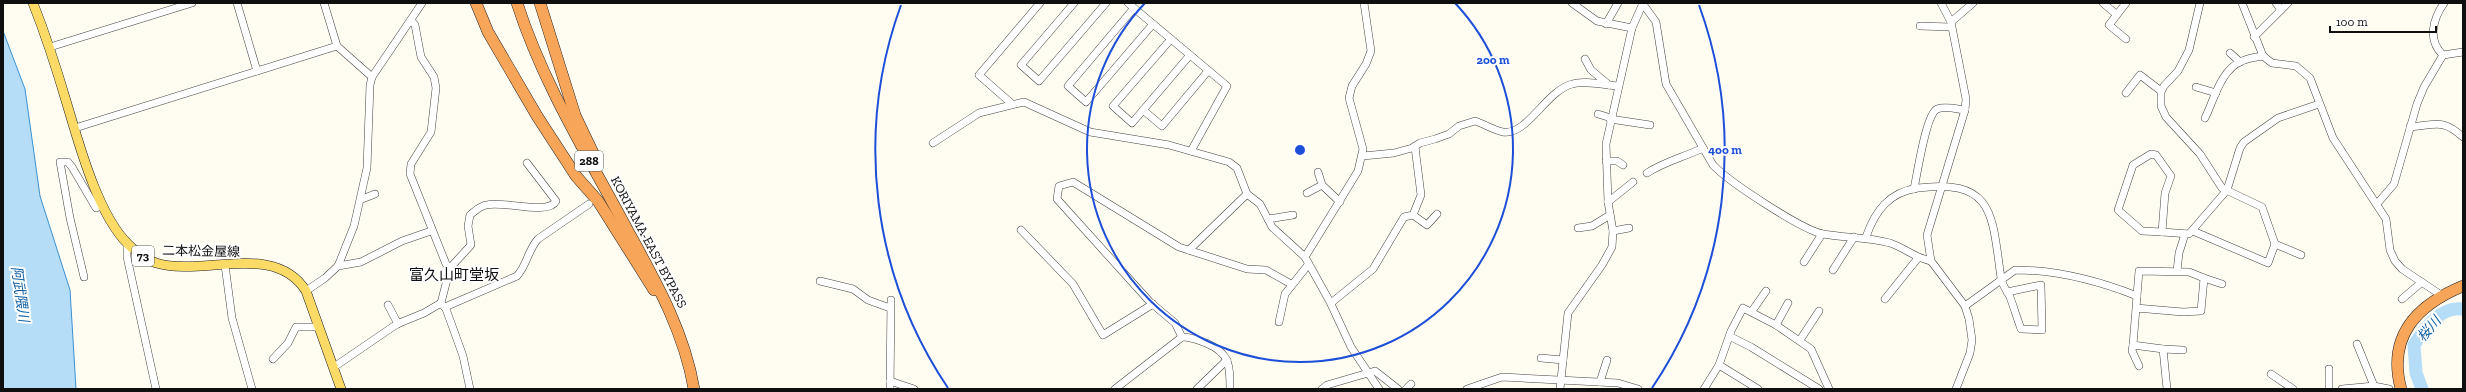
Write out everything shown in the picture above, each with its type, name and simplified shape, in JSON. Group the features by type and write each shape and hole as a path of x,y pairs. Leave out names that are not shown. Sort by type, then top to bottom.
{"highway":[{"path":"476,3 488,32 556,147 598,201 650,284 672,315"},
{"name":"KORIYAMA-EAST BYPASS","path":"517,3 529,41 563,112 663,293 687,357 694,389"},
{"path":"540,3 575,115 594,155 646,251 663,293"},
{"path":"2401,389 2396,363 2402,340 2419,312 2441,295 2463,286"}],"main road":[{"name":"二本松金屋線","path":"33,3 50,47 89,173 103,205 127,243 143,257 161,264 275,266 294,276 306,291 341,389"}],"street":[{"path":"50,47 192,3"},
{"path":"237,3 257,71"},
{"path":"324,3 337,46 372,77"},
{"path":"306,291 325,278 338,266 354,226 362,199 367,156 368,92 372,77 422,3"},
{"path":"1012,104 979,74 1040,3"},
{"path":"1074,3 1021,65 1039,80 1106,3"},
{"path":"1128,3 1227,86 1191,151"},
{"path":"1305,257 1358,171 1363,156 1361,138 1349,98 1352,86 1366,64 1371,51 1364,3"},
{"path":"1572,3 1596,21 1632,28"},
{"path":"1606,24 1618,3"},
{"path":"1941,3 1951,24 1965,88 1965,110 1927,235 1931,261 1965,306 1972,340 1970,353 1956,389"},
{"path":"1920,26 1951,24 1973,3"},
{"path":"2103,3 2116,14"},
{"path":"2126,3 2109,25 2126,39"},
{"path":"2193,231 2268,263 2275,244 2262,207 2222,188 2193,145 2166,117 2161,106 2162,91 2178,71 2189,50 2200,3"},
{"path":"2242,3 2254,37 2263,56 2272,63 2290,64 2306,73 2313,83 2319,104 2343,156 2386,219 2390,250 2395,261 2402,269 2441,295"},
{"path":"2276,3 2282,10"},
{"path":"2254,37 2288,3"},
{"path":"2442,55 2435,45 2433,29 2435,17 2444,3"},
{"path":"1560,385 1568,313 1609,256 1612,247 1613,231 1608,202 1606,144 1610,119 1632,28 1643,4 1656,22 1666,84 1713,165 1723,176 1790,217 1822,234 1866,237 1891,244 1918,258 1931,261"},
{"path":"1134,8 1068,86 1086,102 1153,24"},
{"path":"411,20 415,25 418,51 434,77 436,88 431,132 409,170 431,231 446,264 450,268"},
{"path":"1171,39 1113,106 1132,123 1190,55"},
{"path":"75,128 337,46"},
{"path":"2442,55 2463,52"},
{"path":"2230,53 2240,62"},
{"path":"2377,204 2394,184 2410,127 2424,87 2442,55"},
{"path":"2205,118 2228,71 2240,62 2263,56"},
{"path":"1585,60 1591,70 1609,85"},
{"path":"1143,110 1162,126 1208,71"},
{"path":"2126,93 2140,75 2162,91"},
{"path":"1363,156 1394,153 1415,147 1420,142 1449,134 1459,126 1475,121 1503,132 1510,132 1532,118 1548,98 1572,83 1618,86"},
{"path":"2196,87 2216,93"},
{"path":"933,143 979,113 1012,104 1029,102 1051,116 1090,132 1149,140 1229,162 1236,168 1247,194 1260,204 1272,227 1305,257 1308,265 1331,303 1351,347 1379,389"},
{"path":"2162,232 2165,193 2172,176 2156,155 2151,154 2133,165 2118,210 2142,232 2190,234 2227,190 2240,148 2244,142 2278,118 2319,104"},
{"path":"1914,189 1919,159 1925,145 1924,133 1933,113 1941,108 1965,110"},
{"path":"1598,114 1610,119 1650,125"},
{"path":"2410,127 2431,124 2449,125 2463,137"},
{"path":"1413,215 1422,195 1415,147"},
{"path":"1647,173 1658,165 1676,161 1703,148"},
{"path":"1606,161 1617,161 1623,165"},
{"path":"84,277 70,218 60,162 68,162 72,167 96,208 103,205"},
{"path":"470,389 463,356 443,305 450,268 471,245 468,226 470,215 484,205 495,203 547,208 554,204 556,201 527,163"},
{"path":"1318,172 1322,185 1340,202"},
{"path":"1182,337 1175,322 1152,304 1057,199 1059,186 1064,183 1073,182 1085,187 1162,239 1189,250 1247,269 1266,270 1291,284"},
{"path":"1608,202 1633,182"},
{"path":"1307,193 1322,185"},
{"path":"1866,237 1874,217 1895,194 1914,189 1942,185 1974,194 1985,202 1992,223 2001,280 2021,329 2042,330 2041,286 2007,292"},
{"path":"362,199 375,194"},
{"path":"1189,250 1247,194"},
{"path":"334,367 398,324 517,276 523,269 529,251 538,239 589,204"},
{"path":"1331,303 1373,269 1404,217 1413,215 1427,225 1437,214"},
{"path":"1268,219 1293,215"},
{"path":"1578,228 1592,226 1610,216"},
{"path":"1613,231 1629,228"},
{"path":"1021,230 1073,284 1103,335 1152,304"},
{"path":"338,266 362,262 402,241 431,231"},
{"path":"1804,262 1822,234"},
{"path":"2177,271 2179,253 2185,234"},
{"path":"1833,270 1854,237"},
{"path":"127,243 127,257 156,389"},
{"path":"2275,244 2301,255"},
{"path":"1884,299 1918,258"},
{"path":"224,264 234,324 252,389"},
{"path":"1279,322 1285,294 1291,284 1308,265"},
{"path":"1965,306 2014,270 2030,270 2113,287 2137,296"},
{"path":"2138,366 2132,351 2139,271 2177,271 2194,273 2222,284"},
{"path":"2136,308 2183,312 2201,311 2204,278"},
{"path":"820,281 853,289 868,300 890,308"},
{"path":"2402,299 2422,282"},
{"path":"1752,312 1766,291"},
{"path":"890,389 891,300"},
{"path":"1776,325 1788,303"},
{"path":"388,305 398,324"},
{"path":"1704,389 1719,365 1731,337 1731,331 1743,308 1776,325 1800,340 1811,349 1829,389"},
{"path":"1800,340 1819,311"},
{"path":"273,359 288,343 296,327 319,327"},
{"path":"1115,389 1182,337 1197,339 1220,350 1227,360 1230,373 1230,389"},
{"path":"1731,337 1740,340 1819,389"},
{"path":"2357,344 2374,386"},
{"path":"2133,345 2183,350"},
{"path":"2164,349 2167,389"},
{"path":"1540,358 1562,360"},
{"path":"1197,389 1227,360"},
{"path":"1600,382 1607,360"},
{"path":"1719,365 1758,389"},
{"path":"2329,369 2329,389"},
{"path":"1322,389 1327,385 1375,370 1381,373 1398,389"},
{"path":"2270,374 2293,389"},
{"path":"1466,389 1502,377 1560,385 1600,382 1618,383 1638,389"},
{"path":"890,381 914,389"},
{"path":"2342,389 2374,386 2389,389"}],"water":[{"name":"阿武隈川","path":"3,31 25,89 40,196 70,290 76,389 3,389"}],"waterway":[{"name":"桜川","path":"2422,389 2416,373 2414,345 2428,325 2440,315 2447,311 2463,309"}],"district":[{"name":"富久山町堂坂","path":"454,275"}]}
